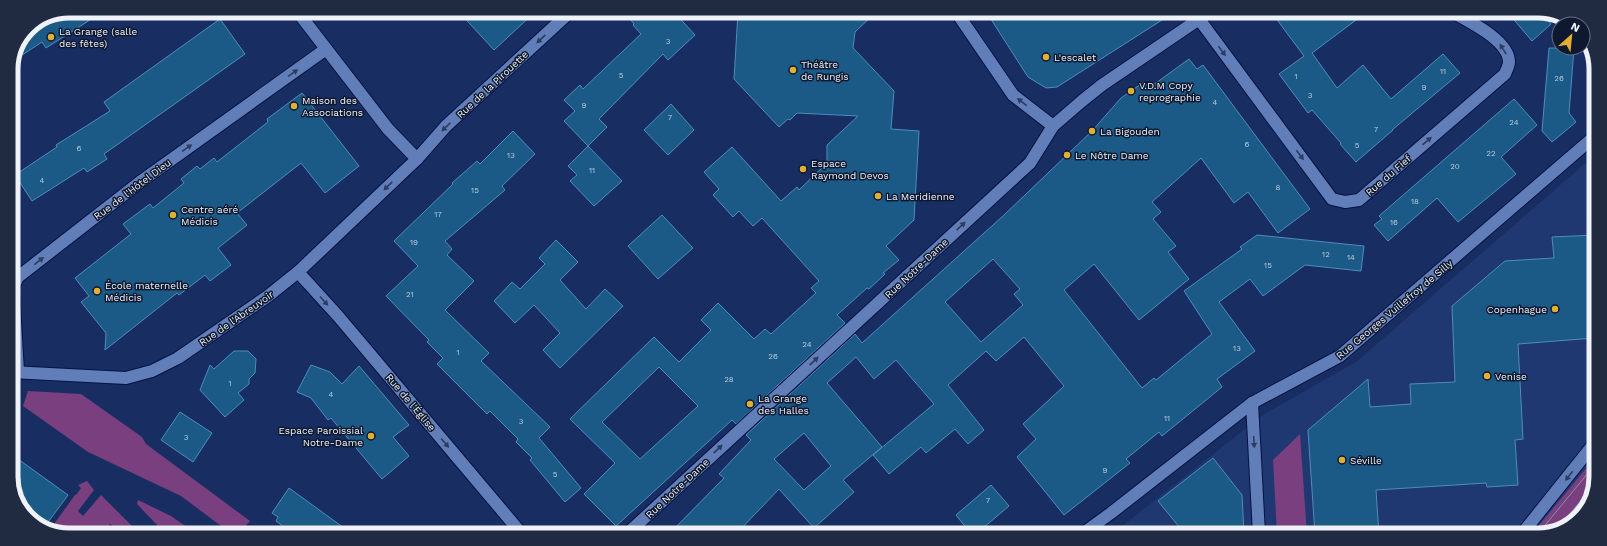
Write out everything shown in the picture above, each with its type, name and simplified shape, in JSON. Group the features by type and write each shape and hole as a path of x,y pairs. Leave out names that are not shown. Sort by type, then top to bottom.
{"street":[{"path":"302,18 388,129 417,159"},
{"name":"Rue de la Pirouette","path":"417,159 446,126 563,18"},
{"path":"960,18 1013,95 1053,126"},
{"name":"Rue Notre-Dame","path":"633,528 1030,163 1053,126 1102,85 1201,18"},
{"name":"Rue du Fief","path":"1205,18 1332,199 1345,202 1359,200 1505,74 1509,62 1505,49 1496,39 1462,18"},
{"name":"Rue de l'Hôtel Dieu","path":"18,277 140,182 326,48"},
{"name":"Rue Georges Vuillefroy de Silly","path":"1090,528 1252,403 1340,356 1589,141"},
{"name":"Rue de l'Abreuvoir","path":"18,372 126,378 152,371 178,358 268,296 298,272 417,159"},
{"name":"Rue de l'Église","path":"298,272 338,316 517,528"},
{"path":"1252,403 1259,528"},
{"path":"1527,528 1589,450"}],"shaded area":[{"path":"1589,160 1589,484 1582,502 1572,515 1558,524 1545,528 1120,528 1263,415 1356,362"},
{"path":"28,391 81,394 142,437 146,444 250,521 244,528 224,528 181,496 88,452 23,406"},
{"path":"1300,434 1307,528 1277,528 1273,460"},
{"path":"1589,465 1589,484 1578,508 1572,515 1558,524 1545,528 1537,528"},
{"path":"87,481 94,490 78,511 83,516 101,495 134,528 116,528 110,524 107,528 69,528 53,525 81,488 78,485"},
{"path":"138,500 171,516 188,528 158,528 157,525 137,504"}],"building":[{"name":"La Grange (salle des fêtes)","path":"69,18 93,18 46,48 42,42 20,57 22,49 33,33 49,22"},
{"path":"465,18 529,18 494,50"},
{"path":"629,18 679,18 695,35 668,60 663,54 599,119 607,127 588,146 564,121 575,111 564,100 580,85 583,89 641,34 633,25 634,24"},
{"path":"738,18 870,18 855,32 853,48 894,91 891,129 919,131 914,220 886,246 899,260 883,273 885,274 869,289 867,288 837,315 845,323 736,424 732,420 616,526 584,494 615,463 570,419 654,337 679,362 711,330 701,320 718,303 754,339 765,329 771,334 816,293 811,288 819,281 762,218 753,226 739,211 733,217 713,195 719,189 704,172 732,147 781,201 797,187 799,190 827,163 827,145 858,116 797,113 790,120 788,119 779,127 734,79","holes":["659,367 698,406 640,459 602,422"]},
{"path":"990,18 1165,18 1057,87 1046,88 1028,77"},
{"path":"1276,18 1359,18 1312,53 1337,88 1363,65 1391,99 1443,54 1460,73 1356,162 1312,110 1308,113 1279,74 1304,56"},
{"path":"1512,18 1545,18 1551,24 1532,41"},
{"path":"220,19 245,54 104,154 107,159 87,172 84,168 32,201 18,180 18,173 57,147 56,145 110,111 104,102"},
{"path":"1549,48 1551,48 1551,56 1573,56 1569,113 1576,122 1552,142 1542,131"},
{"path":"1189,59 1197,69 1203,65 1310,209 1278,233 1248,192 1234,203 1201,158 1152,202 1161,212 1153,219 1176,246 1168,252 1189,279 1139,320 1094,264 1064,290 1142,388 1154,378 1156,380 1212,334 1184,291 1242,249 1240,247 1257,235 1364,246 1361,271 1305,265 1263,296 1250,279 1219,302 1255,351 1217,379 1222,387 1162,436 1159,432 1126,459 1130,463 1064,515 1017,457 1036,439 1023,424 1064,386 1024,337 996,361 986,351 948,385 984,430 968,444 955,429 926,453 921,447 889,474 873,455 934,404 896,360 874,379 856,357 827,383 882,447 843,480 854,492 814,528 779,489 742,528 675,528 724,478 719,474 751,440 746,435 855,334 862,343 1003,216 1092,131 1121,98 1144,82 1149,88","holes":["993,259 1020,289 1014,294 1023,305 981,342 945,302","804,433 831,466 804,490 774,459"]},
{"path":"302,93 359,166 325,193 301,163 237,213 247,225 218,248 231,265 210,281 205,275 179,295 177,293 105,350 106,333 81,302 89,296 75,278 131,234 123,224 150,204 153,208 184,183 181,179 197,166 200,169 214,158 217,162 268,122 267,119"},
{"path":"1514,99 1537,125 1501,157 1516,174 1458,222 1437,198 1388,241 1374,225 1382,219 1379,216"},
{"path":"671,104 694,130 668,155 644,130"},
{"path":"513,131 535,154 502,186 505,190 445,241 452,249 447,255 474,281 445,310 489,353 481,361 550,427 539,438 581,488 565,502 530,460 532,458 516,442 518,439 490,411 487,414 437,364 443,358 427,342 429,340 386,296 418,266 394,241 453,184 452,183 477,161 480,164"},
{"path":"588,146 622,181 594,206 570,181 577,175 568,166"},
{"path":"662,215 693,248 658,279 628,246"},
{"path":"1589,235 1589,338 1518,344 1523,439 1515,440 1518,485 1487,487 1486,483 1376,490 1379,528 1315,528 1308,430 1368,379 1370,407 1411,404 1410,384 1455,382 1452,306 1505,261 1554,258 1552,237"},
{"path":"556,240 578,262 560,280 586,309 605,289 623,306 560,368 543,350 560,333 534,305 515,323 494,301 512,282 520,289 545,264 539,258"},
{"path":"234,351 248,351 256,359 255,373 249,379 249,384 238,393 244,400 225,417 200,390 210,365 214,369"},
{"path":"311,365 330,372 342,384 359,366 409,425 393,437 409,456 382,479 331,418 328,420 311,398 297,392"},
{"path":"180,412 212,433 193,462 161,440"},
{"path":"1213,458 1242,495 1244,528 1180,528 1158,501"},
{"path":"18,459 68,495 46,523 35,515 22,497 18,480"},
{"path":"991,485 1009,506 983,528 966,528 956,515"},
{"path":"289,488 344,528 286,528 276,521 278,517 272,513"}],"tram line":[{"path":"1543,528 1589,472"},
{"path":"1565,520 1585,496"}],"place":[{"name":"La Grange (salle des fêtes)","path":"51,37"},
{"name":"L'escalet","path":"1046,57"},
{"name":"Théâtre de Rungis","path":"793,70"},
{"name":"V.D.M Copy reprographie","path":"1131,91"},
{"name":"Maison des Associations","path":"294,106"},
{"name":"La Bigouden","path":"1092,131"},
{"name":"Le Nôtre Dame","path":"1067,155"},
{"name":"Espace Raymond Devos","path":"803,169"},
{"name":"La Meridienne","path":"878,196"},
{"name":"Centre aéré Médicis","path":"173,215"},
{"name":"École maternelle Médicis","path":"97,291"},
{"name":"Copenhague","path":"1555,309"},
{"name":"Venise","path":"1487,376"},
{"name":"La Grange des Halles","path":"750,404"},
{"name":"Espace Paroissial Notre-Dame","path":"371,436"},
{"name":"Séville","path":"1342,460"}]}
